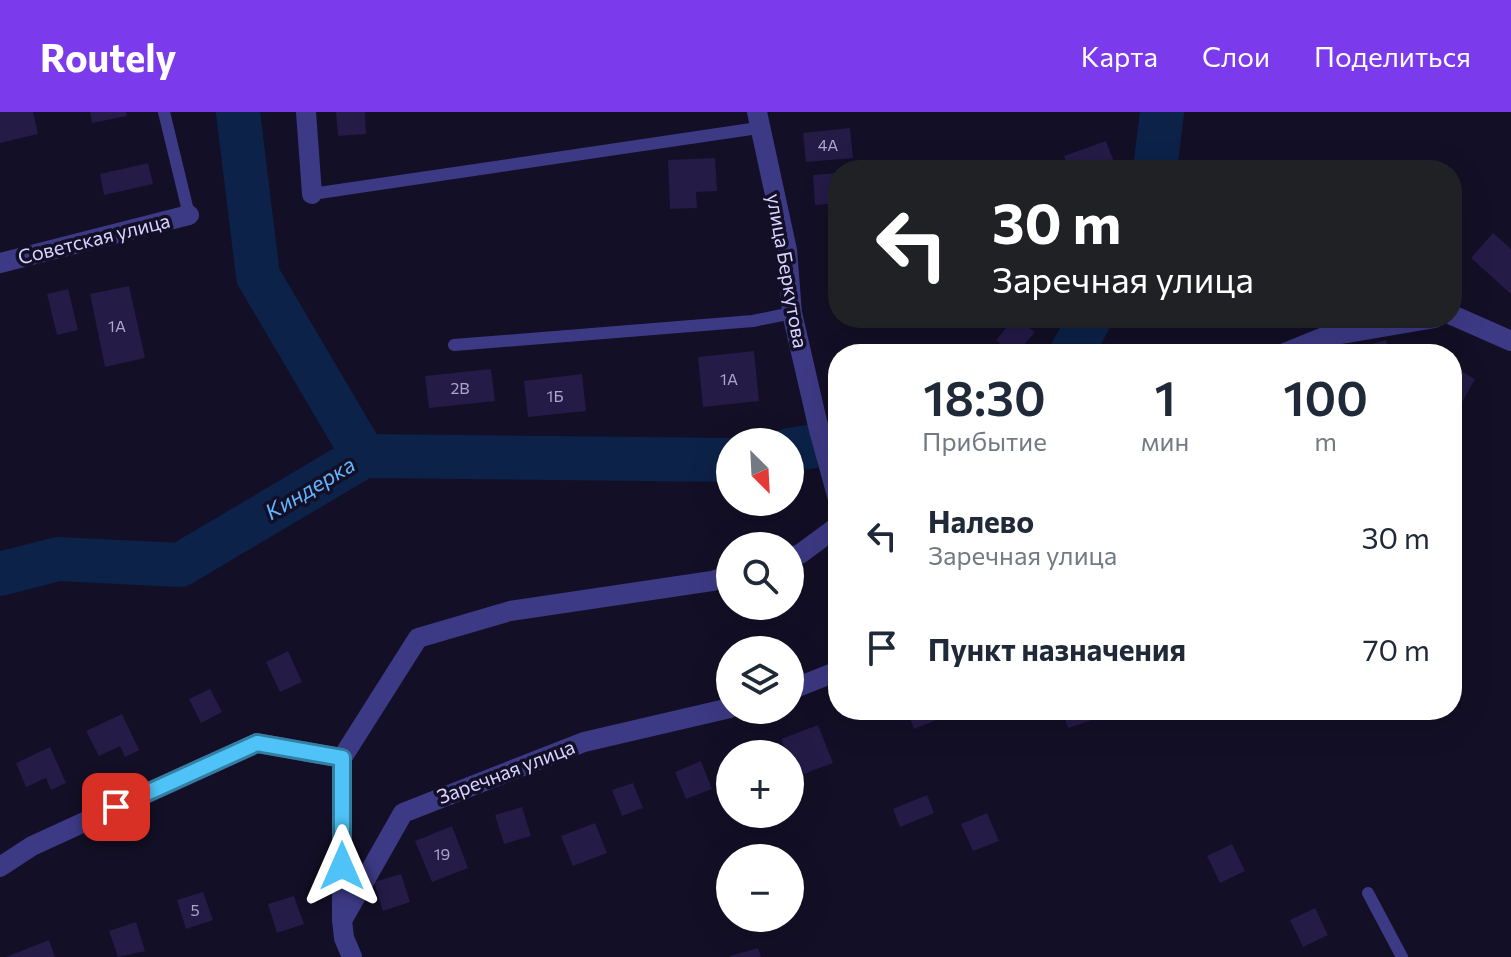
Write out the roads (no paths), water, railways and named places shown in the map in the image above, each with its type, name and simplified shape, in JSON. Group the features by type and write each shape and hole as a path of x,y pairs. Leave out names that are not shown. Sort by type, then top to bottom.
{"street":[{"path":"306,112 312,194"},
{"name":"улица Беркутова","path":"758,116 787,250 792,313 828,467"},
{"name":"Советская улица","path":"0,263 189,215"},
{"path":"1462,319 1511,341"},
{"path":"1307,344 1324,337 1377,328"},
{"path":"804,551 828,533"},
{"path":"352,957 344,938 342,920 342,758 418,638 510,611 716,580"},
{"path":"804,684 828,675"},
{"name":"Заречная улица","path":"342,920 403,813 584,742 716,711"},
{"path":"0,867 32,846 257,743 342,758"}],"lane":[{"path":"164,112 189,215"},
{"path":"312,194 758,116"},
{"path":"454,345 753,321 792,313"},
{"path":"1368,893 1402,957"}],"waterway":[{"path":"238,112 258,276 364,456"},
{"name":"Киндерка","path":"1156,160 1162,112"},
{"name":"Киндерка","path":"1076,344 1085,328"},
{"name":"Киндерка","path":"804,448 828,444"},
{"name":"Киндерка","path":"0,574 58,559 180,565 364,456 716,460"}]}
